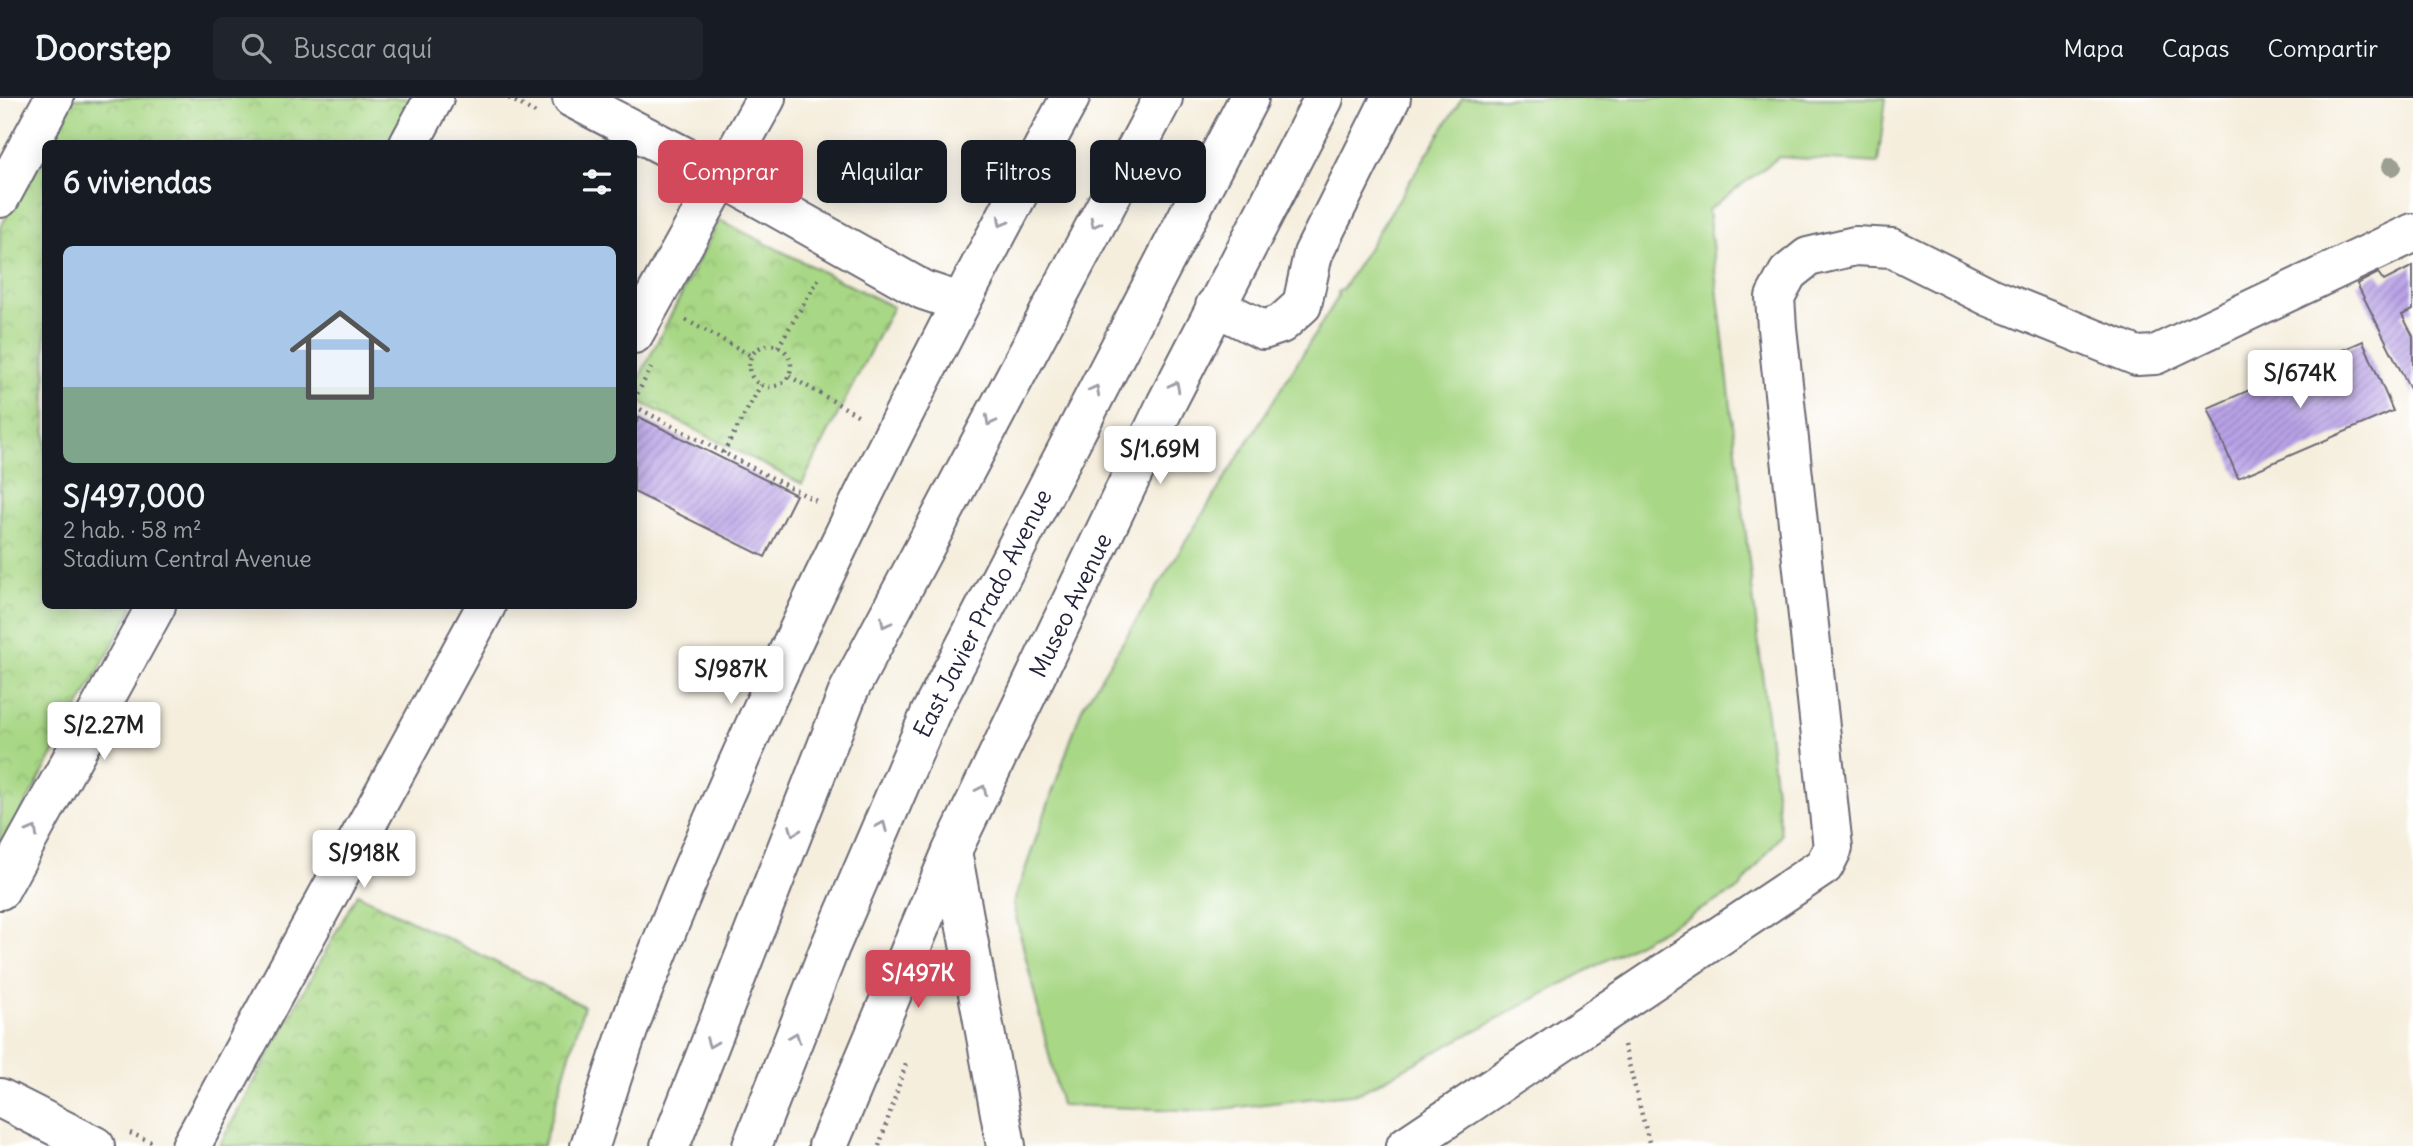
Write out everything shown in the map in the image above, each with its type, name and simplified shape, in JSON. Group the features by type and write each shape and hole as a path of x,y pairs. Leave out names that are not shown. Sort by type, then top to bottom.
{"street":[{"path":"0,198 54,98"},
{"path":"411,140 434,98"},
{"path":"572,98 658,143"},
{"path":"742,140 766,98"},
{"path":"590,1146 639,999 782,661 959,302 1070,98"},
{"path":"670,1146 849,690 1163,98"},
{"name":"East Javier Prado Avenue","path":"752,1146 830,947 930,714 1249,98"},
{"name":"Museo Avenue","path":"828,1146 952,851 1215,306 1324,98"},
{"path":"1215,306 1263,330 1281,324 1302,305 1314,254 1391,98"},
{"path":"637,329 706,203"},
{"path":"769,203 923,290 959,302"},
{"path":"1406,1146 1824,866 1833,848 1777,328 1775,297 1788,273 1808,257 1855,246 1892,248 1990,297 2137,356 2155,355 2413,233"},
{"path":"0,890 154,609"},
{"path":"191,1146 484,609"},
{"path":"952,851 1006,1146"},
{"path":"0,1098 95,1146"}],"path":[{"path":"778,347 825,268"},
{"path":"679,316 752,356"},
{"path":"768,345 778,347 788,354 792,364 789,376 782,384 772,387 761,385 752,378 749,367 752,356 758,349 768,345"},
{"path":"789,376 862,417"},
{"path":"723,453 761,385"},
{"path":"637,408 818,502"},
{"path":"1614,1006 1650,1146"},
{"path":"879,1146 908,1059"}],"green space":[{"path":"74,98 414,98 391,140 50,140"},
{"path":"1462,98 1886,98 1878,163 1779,157 1708,210 1781,835 1739,889 1359,1093 1204,1111 1061,1105 1013,904 1082,708 1338,297 1338,291 1342,290"},
{"path":"42,153 42,609 132,609 0,851 0,228"},
{"path":"719,220 893,307 802,484 637,401 637,382"},
{"path":"357,894 584,1006 543,1146 219,1146"}],"building":[{"path":"2413,266 2413,310 2402,315 2413,336 2413,395 2357,284 2378,273 2384,281"},
{"path":"2363,341 2393,411 2238,478 2208,408"},
{"path":"639,417 796,495 765,557 637,493"}]}
